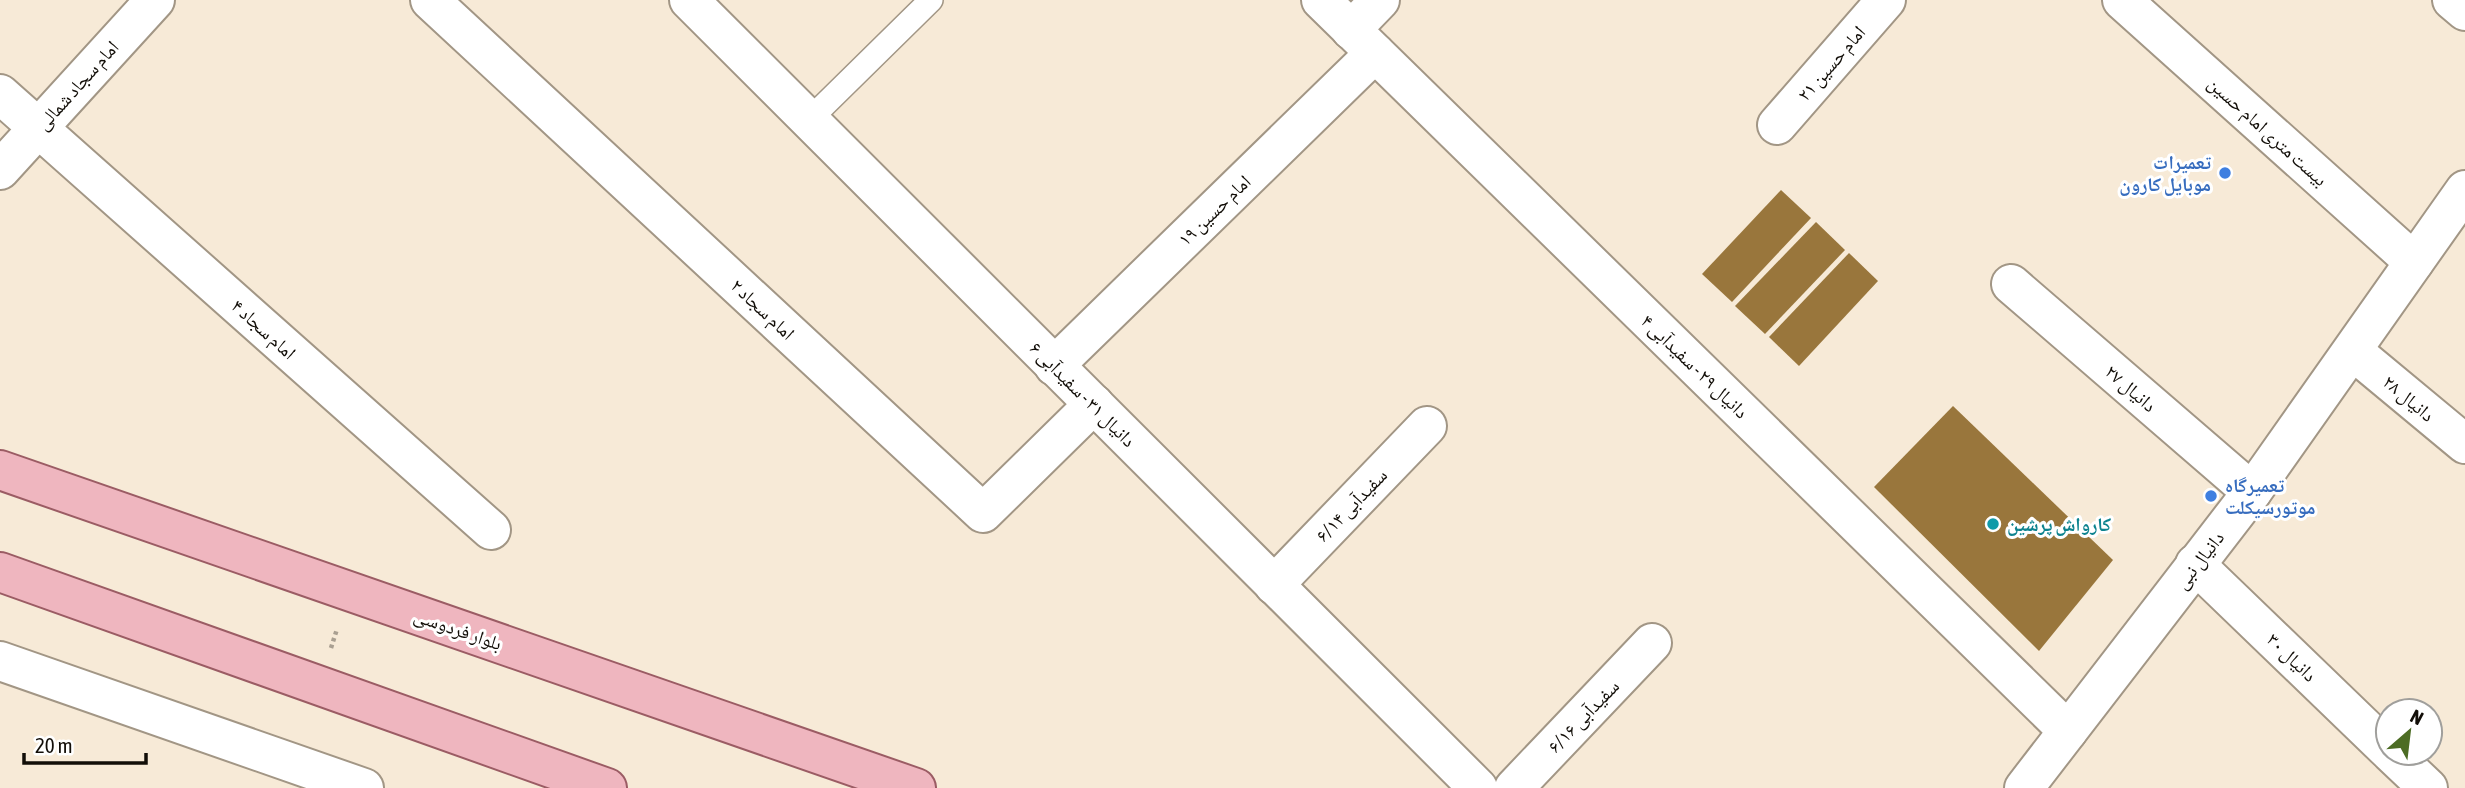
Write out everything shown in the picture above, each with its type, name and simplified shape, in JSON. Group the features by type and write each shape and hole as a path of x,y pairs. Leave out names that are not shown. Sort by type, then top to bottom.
{"main road":[{"name":"بلوار فردوسی","path":"0,470 916,788"},
{"path":"0,572 607,788"}],"street":[{"name":"امام سجاد شمالی","path":"0,170 155,0"},
{"name":"امام سجاد ۲","path":"430,0 983,513 1094,404"},
{"name":"دانیال ۳۱ - سفیدآبی ۶","path":"689,0 1478,788"},
{"name":"دانیال ۲۹ - سفیدآبی ۴","path":"1321,0 2068,731"},
{"name":"امام حسین ۱۹","path":"1054,366 1363,41 1380,0"},
{"name":"امام حسین ۲۱","path":"1777,125 1886,0"},
{"name":"بیست متری امام حسین","path":"2122,0 2414,262"},
{"path":"2452,0 2465,11"},
{"name":"امام سجاد ۴","path":"0,94 491,530"},
{"name":"دانیال نبی","path":"2024,788 2252,492 2414,262 2459,212"},
{"name":"دانیال ۲۷","path":"2011,284 2252,492"},
{"name":"دانیال ۲۸","path":"2353,351 2465,444"},
{"name":"سفیدآبی ۶/۱۴","path":"1274,585 1427,426"},
{"name":"دانیال ۳۰","path":"2195,564 2374,736"},
{"name":"سفیدآبی ۶/۱۶","path":"1514,788 1652,643"},
{"path":"0,661 364,788"},
{"name":"دانیال ۳۰","path":"2406,767 2428,788"}],"lane":[{"path":"808,120 931,0"}],"path":[{"path":"318,685 349,591"}],"building":[{"path":"1781,190 1811,218 1732,302 1702,274"},
{"path":"1816,222 1845,250 1765,334 1735,306"},
{"path":"1849,253 1878,281 1799,366 1769,337"},
{"name":"کارواش پرشین","path":"1953,406 2113,560 2039,651 1874,487"}],"place":[{"name":"تعمیرات موبایل کارون","path":"2225,173"},
{"name":"تعمیرگاه موتورسیکلت","path":"2211,496"},
{"name":"کارواش پرشین","path":"1993,524"}]}
